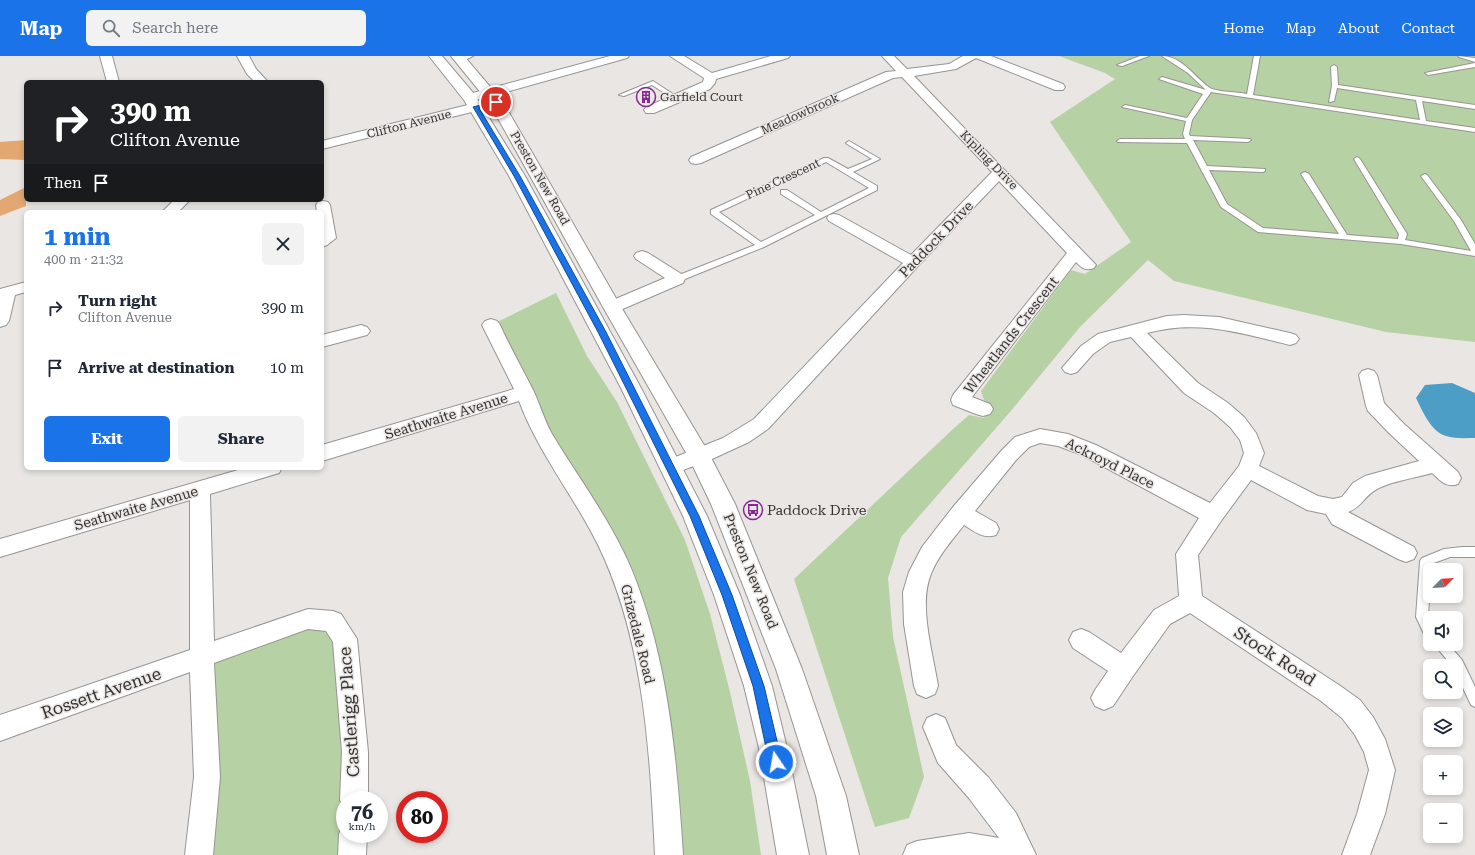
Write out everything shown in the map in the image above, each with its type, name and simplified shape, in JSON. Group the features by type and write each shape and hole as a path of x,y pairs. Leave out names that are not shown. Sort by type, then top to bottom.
{"highway":[{"name":"Preston New Road","path":"436,56 473,103 517,176 602,332 695,516 727,595 758,686 795,852"},
{"name":"Preston New Road","path":"463,57 493,98 699,456 723,504 789,668 831,796 843,855"}],"street":[{"path":"106,56 112,80"},
{"path":"243,56 251,71 260,80"},
{"name":"Clifton Avenue","path":"324,144 493,98 624,56"},
{"path":"676,56 710,77 784,56"},
{"name":"Kipling Drive","path":"888,56 906,73 1088,265"},
{"name":"Meadowbrook","path":"696,160 890,75 952,67 972,56"},
{"path":"981,56 1059,87 1052,91"},
{"path":"650,110 706,86 709,83 710,77"},
{"name":"Paddock Drive","path":"670,467 699,456 753,431 761,424 1000,172"},
{"path":"171,210 181,202"},
{"path":"323,205 324,210"},
{"path":"324,212 328,238 324,241"},
{"path":"827,217 913,262"},
{"name":"Wheatlands Crescent","path":"983,409 960,400 1076,252"},
{"path":"642,256 677,279"},
{"path":"612,307 677,279"},
{"path":"0,321 4,293 24,288"},
{"path":"1071,368 1087,350 1104,338 1167,322 1200,321 1239,327 1290,339"},
{"name":"Grizedale Road","path":"491,325 525,392 539,428 546,441 601,527 626,586 641,633 656,709 665,779 669,855"},
{"path":"324,340 361,331"},
{"path":"1104,698 1124,668 1162,617 1191,601 1188,554 1213,515 1248,469 1254,454 1249,438 1237,422 1220,408 1190,388 1135,331"},
{"path":"1368,375 1375,406 1396,428 1451,478"},
{"name":"Seathwaite Avenue","path":"324,452 525,392"},
{"name":"Ackroyd Place","path":"926,686 916,624 914,592 920,572 930,554 961,513 1008,455 1022,442 1040,436 1061,439 1089,450 1213,515"},
{"path":"1248,469 1314,504 1333,507 1348,504 1360,489 1372,482 1436,464"},
{"name":"Seathwaite Avenue","path":"0,548 265,470"},
{"path":"199,855 207,778 202,657 200,490"},
{"path":"1333,507 1340,518 1406,553"},
{"path":"961,513 988,529"},
{"name":"Stock Road","path":"1191,601 1330,693 1351,709 1364,726 1376,748 1382,770 1371,814 1356,855"},
{"name":"Castlerigg Place","path":"202,657 308,619 333,620 345,639 355,752 354,791"},
{"path":"1081,640 1124,668"},
{"name":"Rossett Avenue","path":"0,728 202,657"},
{"path":"936,727 947,754 978,787 1006,823 1022,855"},
{"path":"352,855 353,843"},
{"path":"917,855 969,847 1013,855"}],"lane":[{"path":"1120,65 1146,56"},
{"path":"1165,56 1190,72 1207,92"},
{"path":"1249,97 1257,56"},
{"path":"1461,56 1475,60"},
{"path":"1428,73 1475,65"},
{"path":"1332,102 1335,86 1334,67"},
{"path":"1162,78 1207,92 1475,130"},
{"path":"622,95 653,83 677,99"},
{"path":"1335,86 1475,107"},
{"path":"1207,92 1189,120 1186,134 1224,205 1261,230 1402,242 1475,252"},
{"path":"1418,99 1423,122"},
{"path":"1125,107 1189,120"},
{"path":"1120,141 1189,139 1248,140"},
{"path":"848,172 877,159 849,143"},
{"name":"Pine Crescent","path":"677,279 761,245 827,217 874,188 826,159 714,212 761,245"},
{"path":"1356,159 1403,234 1402,242"},
{"path":"1204,168 1263,170"},
{"path":"1305,174 1345,238"},
{"path":"1425,176 1457,220 1475,252"},
{"path":"784,192 827,217"},
{"path":"1423,618 1426,561 1442,554 1452,552 1475,552"},
{"path":"1446,651 1458,664 1475,701"}],"green space":[{"path":"1059,56 1475,56 1475,342 1386,332 1174,281 1148,260 1080,327 1010,412 901,537 888,578 893,637 924,777 909,818 875,827 794,579 969,415 984,418 992,407 984,400 981,391 1071,270 1085,274 1131,242 1050,122 1115,79 1105,73"},
{"path":"556,293 587,356 617,402 685,540 710,614 730,692 750,781 761,855 669,855 624,579 491,325"},
{"path":"308,619 345,639 345,791 336,791 336,843 348,843 352,855 199,855 202,657"}],"water":[{"path":"1452,383 1475,393 1475,438 1453,438 1441,434 1431,425 1416,398 1425,385"}],"building":[{"path":"24,140 24,160 0,159 0,142"},
{"path":"24,188 24,202 26,202 26,206 0,216 0,200"}],"place":[{"name":"Garfield Court","path":"646,97"},
{"name":"Paddock Drive","path":"753,510"}],"route":[{"path":"496,102 476,107 517,176 575,286 602,332 695,516 727,595 758,686 776,762"}]}
